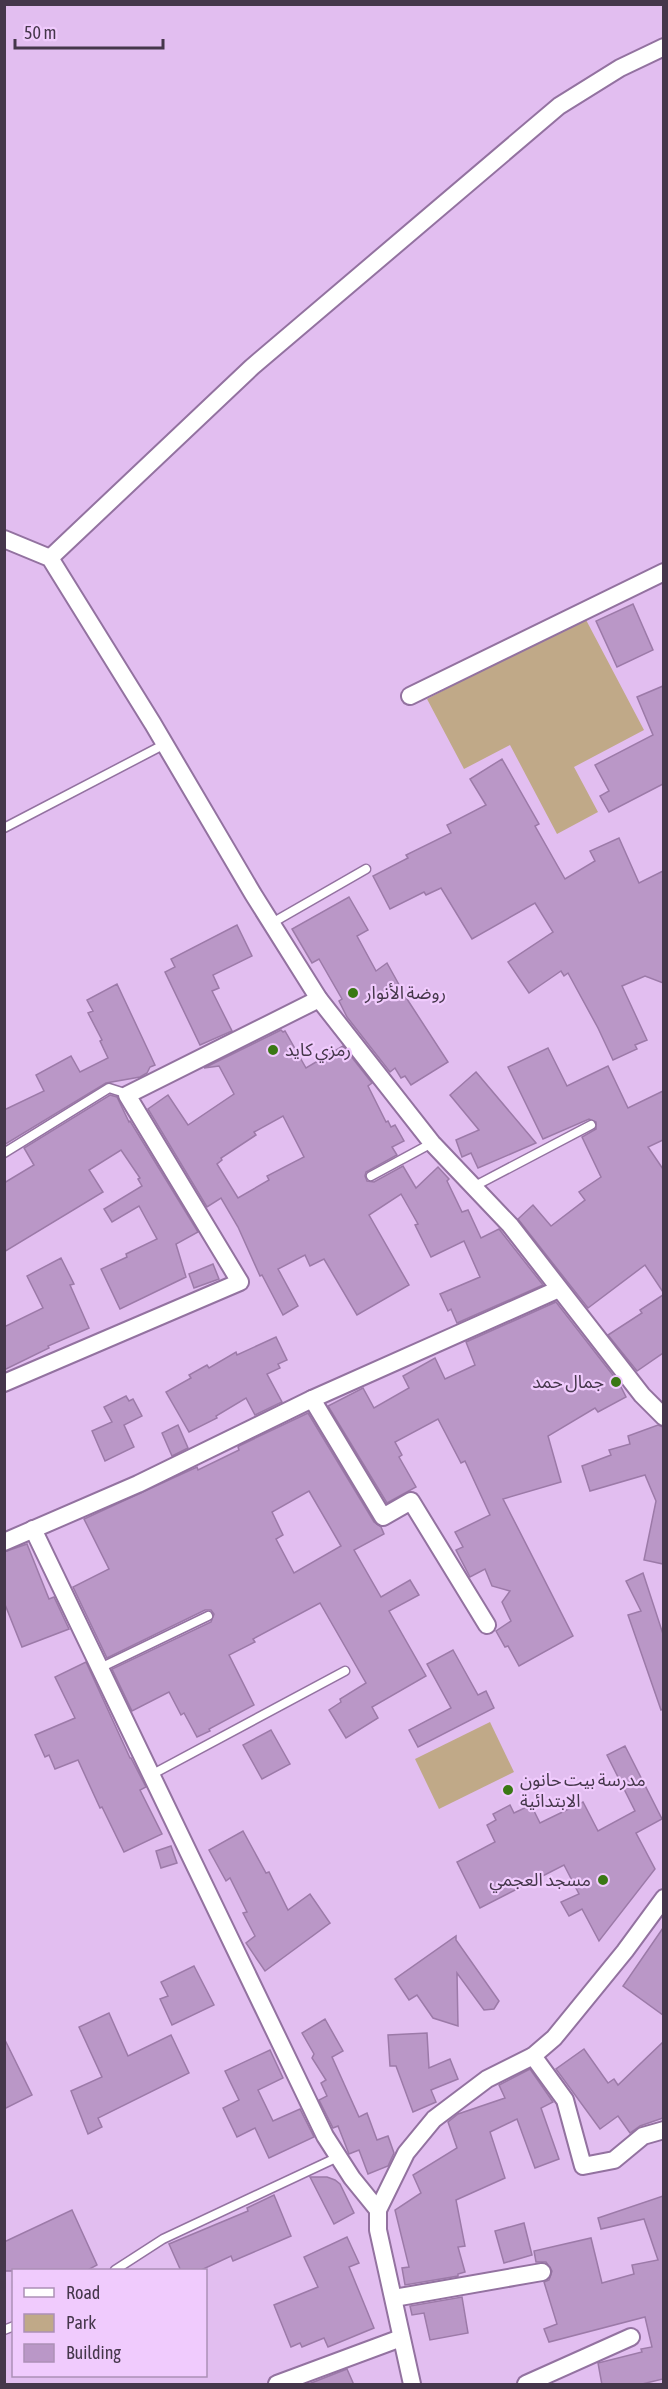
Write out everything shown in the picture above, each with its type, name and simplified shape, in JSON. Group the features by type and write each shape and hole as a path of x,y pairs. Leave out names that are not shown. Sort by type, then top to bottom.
{"street":[{"path":"50,558 252,367 550,114 620,68 663,47"},
{"path":"4,540 50,558 319,999 432,1143 510,1225 642,1395 663,1417"},
{"path":"410,696 663,572"},
{"path":"4,1383 240,1282 129,1094 319,999"},
{"path":"4,1542 138,1484 312,1399 559,1289"},
{"path":"312,1399 383,1517 411,1501 487,1625"},
{"path":"33,1529 325,2136 352,2178 378,2210"},
{"path":"412,2385 378,2230 378,2210 406,2153 434,2119 487,2079 533,2056 577,2012 663,1898"},
{"path":"533,2056 565,2100 583,2166 614,2160 642,2136 663,2130"},
{"path":"394,2298 542,2272"},
{"path":"526,2385 632,2337"},
{"path":"276,2385 401,2338"}],"lane":[{"path":"4,828 165,744"},
{"path":"272,923 366,869"},
{"path":"4,1153 109,1088 129,1094"},
{"path":"473,1187 591,1125"},
{"path":"371,1176 432,1143"},
{"path":"99,1668 208,1616"},
{"path":"151,1775 345,1671"},
{"path":"118,2269 163,2239 338,2157"}],"green space":[{"path":"584,616 644,730 574,767 598,812 557,834 510,745 464,769 427,699"},
{"path":"490,1722 514,1772 439,1809 415,1759"}],"building":[{"path":"633,604 653,650 617,667 596,621"},
{"path":"663,686 663,784 609,812 600,796 609,791 595,765 653,735 637,697"},
{"path":"502,759 539,824 535,826 565,879 595,861 590,851 619,838 639,883 663,871 663,983 645,976 622,986 647,1040 635,1045 637,1049 613,1060 568,973 564,976 561,971 529,993 508,962 553,932 535,903 472,939 441,888 426,895 424,892 390,909 373,876 408,858 406,855 451,833 447,825 486,805 470,779"},
{"path":"349,897 368,930 357,936 376,971 387,963 407,999 448,1062 411,1085 405,1076 401,1078 395,1068 390,1072 347,1017 339,1001 342,999 319,959 312,963 292,929"},
{"path":"237,925 252,956 213,975 219,988 212,991 232,1031 200,1045 165,972 175,967 171,959"},
{"path":"117,984 155,1065 140,1077 106,1083 4,1145 4,1110 44,1091 36,1075 71,1056 80,1072 108,1058 100,1041 102,1040 88,1013 93,1011 87,1000"},
{"path":"281,1030 285,1031 306,1068 343,1046 372,1083 368,1086 386,1122 388,1121 391,1127 395,1125 404,1141 392,1147 397,1155 366,1172 367,1181 374,1182 403,1166 416,1188 438,1167 449,1179 447,1181 462,1212 468,1210 481,1238 499,1229 543,1285 457,1323 451,1309 448,1311 440,1294 480,1277 464,1241 431,1257 415,1225 418,1224 401,1194 369,1215 409,1285 357,1315 324,1259 310,1266 305,1255 278,1269 298,1306 283,1315 262,1275 260,1276 238,1227 221,1198 207,1207 148,1109 168,1095 188,1125 234,1094 219,1066 204,1068","holes":["283,1116 304,1157 267,1176 269,1180 238,1198 217,1164 222,1160 221,1158 256,1135 254,1132"]},
{"path":"548,1048 567,1086 608,1066 628,1108 663,1091 663,1140 648,1147 663,1169 663,1292 645,1265 588,1308 518,1219 533,1205 551,1226 585,1200 579,1192 601,1177 582,1137 596,1129 596,1122 589,1119 543,1139 508,1067"},
{"path":"476,1072 536,1143 478,1168 471,1153 462,1157 456,1140 479,1130 450,1095"},
{"path":"110,1095 117,1097 129,1122 198,1232 176,1244 186,1277 120,1309 101,1269 157,1239 139,1206 112,1222 104,1209 142,1186 138,1179 140,1178 121,1150 89,1170 103,1192 4,1252 4,1183 34,1165 24,1148"},
{"path":"61,1258 74,1284 70,1285 89,1328 48,1346 49,1348 4,1370 4,1327 43,1308 27,1276"},
{"path":"213,1264 219,1279 194,1288 189,1274"},
{"path":"663,1295 663,1353 637,1371 608,1335 642,1313 640,1310"},
{"path":"556,1302 619,1383 626,1397 598,1412 595,1408 548,1436 561,1482 503,1499 573,1636 519,1666 496,1631 511,1621 502,1602 510,1591 492,1586 485,1569 470,1577 456,1550 463,1547 455,1532 490,1515 465,1461 461,1463 438,1419 395,1442 402,1455 399,1457 416,1487 387,1503 328,1406 363,1388 374,1408 409,1388 403,1376 435,1358 445,1379 475,1365 466,1342"},
{"path":"276,1337 287,1360 278,1364 280,1368 267,1374 282,1402 255,1415 246,1398 216,1416 217,1418 189,1432 166,1392 191,1378 189,1375 207,1365 209,1368 236,1352 237,1355"},
{"path":"126,1396 129,1401 133,1399 142,1416 124,1425 134,1447 105,1461 92,1431 112,1422 104,1407"},
{"path":"308,1413 374,1522 381,1527 384,1534 354,1550 381,1597 410,1580 419,1595 389,1611 426,1676 372,1707 378,1718 346,1738 329,1710 341,1702 340,1699 366,1683 320,1603 253,1639 255,1642 229,1655 254,1705 197,1737 184,1713 181,1715 169,1692 132,1711 112,1669 211,1622 214,1614 211,1610 205,1610 107,1658 73,1587 109,1569 84,1519 197,1467 198,1470 239,1450 238,1447","holes":["309,1491 341,1546 294,1573 276,1539 283,1535 272,1512"]},
{"path":"178,1425 188,1448 172,1456 162,1433"},
{"path":"658,1425 663,1427 663,1564 644,1560 656,1501 645,1475 590,1491 582,1466 611,1455 609,1450 630,1444 628,1436"},
{"path":"27,1544 49,1599 54,1597 69,1629 22,1647 4,1602 4,1552"},
{"path":"643,1573 663,1634 663,1709 661,1710 628,1615 641,1611 626,1581"},
{"path":"453,1650 478,1695 486,1691 494,1708 418,1747 409,1730 451,1708 427,1664"},
{"path":"86,1662 130,1758 146,1787 140,1790 162,1834 124,1852 78,1760 55,1769 49,1755 45,1757 35,1735 75,1718 55,1677"},
{"path":"271,1730 290,1764 262,1779 243,1745"},
{"path":"625,1746 662,1819 636,1833 655,1869 599,1941 582,1909 569,1916 561,1902 579,1894 564,1865 480,1908 457,1862 495,1842 487,1825 496,1820 493,1814 510,1805 514,1813 531,1805 540,1823 583,1802 598,1831 635,1811 607,1755"},
{"path":"243,1831 266,1873 269,1872 288,1910 310,1894 330,1923 265,1971 246,1943 255,1936 243,1913 247,1912 230,1878 226,1881 209,1850"},
{"path":"171,1846 177,1863 161,1868 156,1851"},
{"path":"663,1928 663,2015 623,1986"},
{"path":"456,1936 456,1940 499,2001 494,2009 484,2010 457,1973 458,2026 433,2018 417,1995 409,2000 395,1979"},
{"path":"194,1966 214,2005 172,2025 160,1999 168,1996 161,1982"},
{"path":"109,2013 128,2056 171,2035 189,2073 98,2118 102,2127 88,2134 71,2091 102,2077 79,2027"},
{"path":"325,2019 343,2051 332,2057 359,2117 367,2113 377,2140 388,2136 394,2153 388,2166 368,2174 359,2150 349,2154 338,2126 333,2128 319,2100 327,2096 321,2083 326,2080 312,2058 314,2054 302,2033"},
{"path":"427,2033 429,2068 450,2059 458,2079 431,2090 436,2102 413,2112 396,2066 390,2066 388,2035"},
{"path":"4,2038 32,2095 4,2109"},
{"path":"663,2042 663,2118 640,2126 630,2133 618,2116 600,2129 556,2069 584,2049 608,2083 614,2079 618,2085"},
{"path":"270,2050 283,2078 258,2090 273,2121 300,2109 314,2137 269,2158 255,2128 237,2137 223,2108 239,2100 225,2071"},
{"path":"530,2069 553,2102 541,2108 559,2159 535,2168 517,2119 490,2132 505,2178 456,2200 465,2246 458,2247 465,2272 458,2276 405,2285 402,2268 409,2267 395,2210 421,2193 413,2175 457,2148 448,2122 458,2114 505,2098 499,2085"},
{"path":"310,2177 327,2177 340,2184 354,2213 334,2224"},
{"path":"274,2195 291,2236 233,2261 231,2256 203,2269 180,2269 169,2244 248,2211 247,2208"},
{"path":"663,2196 663,2379 638,2385 602,2385 598,2363 642,2352 641,2349 652,2347 645,2317 549,2342 544,2329 557,2324 544,2282 549,2280 552,2271 546,2262 536,2262 534,2251 591,2238 602,2283 634,2274 632,2265 658,2260 644,2219 601,2229 598,2218"},
{"path":"72,2210 97,2265 90,2269 12,2269 12,2271 4,2271 4,2242"},
{"path":"524,2223 532,2255 504,2263 495,2231"},
{"path":"347,2237 359,2263 349,2267 374,2328 328,2347 324,2338 302,2347 300,2343 291,2347 274,2305 318,2287 304,2257"},
{"path":"462,2297 468,2333 430,2340 424,2313 412,2315 410,2306"},
{"path":"347,2369 354,2385 306,2385"}],"place":[{"name":"روضة الأنوار","path":"353,993"},
{"name":"رمزي كايد","path":"273,1050"},
{"name":"جمال حمد","path":"616,1382"},
{"name":"مدرسة بيت حانون الابتدائية","path":"508,1790"},
{"name":"مسجد العجمي","path":"603,1880"}]}
